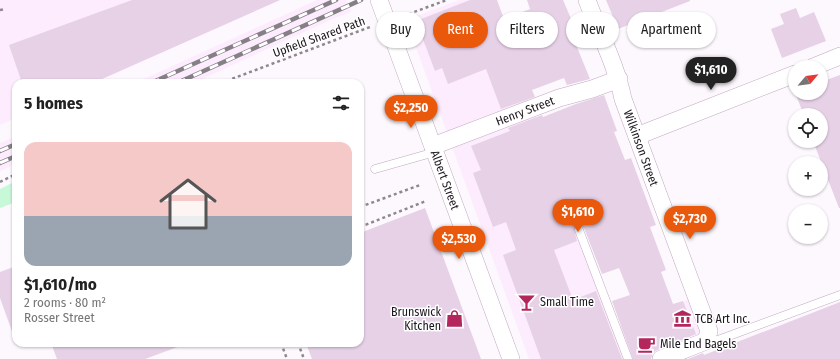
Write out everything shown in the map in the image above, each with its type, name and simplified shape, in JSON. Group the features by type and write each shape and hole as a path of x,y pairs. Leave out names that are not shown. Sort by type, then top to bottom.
{"street":[{"name":"Albert Street","path":"379,0 384,12"},
{"name":"Wilkinson Street","path":"586,0 619,79 623,99 707,325 709,331 706,341"},
{"name":"Albert Street","path":"397,48 511,359"},
{"path":"828,61 840,56"},
{"path":"637,136 788,77"},
{"name":"Henry Street","path":"434,149 559,98 592,89 619,79"},
{"path":"660,359 706,341"}],"lane":[{"path":"375,169 434,149"},
{"path":"580,230 628,359"},
{"path":"706,341 718,340 840,295"}],"path":[{"name":"Upfield Shared Path","path":"413,12 447,0"},
{"path":"0,10 5,8"},
{"name":"Upfield Shared Path","path":"232,79 376,25"},
{"path":"0,182 12,176"},
{"path":"364,206 420,185"},
{"path":"364,225 426,201"},
{"path":"282,347 287,359"},
{"path":"300,347 304,359"}],"shaded area":[{"path":"0,0 280,0 102,79 12,79 12,120 0,125"},
{"path":"317,0 346,0 351,12 202,79 144,79"},
{"path":"459,0 492,0 496,12 496,48 510,48 613,328 692,298 705,335 643,359 529,359 416,48 425,48 425,13"},
{"path":"12,138 12,166 0,171 0,143"}],"green space":[{"path":"12,183 12,204 0,208 0,189"}],"building":[{"path":"132,0 280,0 102,79 21,79 9,45"},
{"path":"470,0 497,0 501,12 496,12 496,48 558,48 558,12 522,12 530,9 527,0 563,0 568,12 566,12 566,48 577,48 590,79 567,85 564,78 532,90 535,97 501,109 486,69 448,84 442,68 435,71 425,45 425,18 433,14 433,48 488,48 488,12 439,12"},
{"path":"606,0 690,0 662,12 627,12 627,26 619,29 619,12 611,12"},
{"path":"796,8 800,18 814,12 826,41 782,58 771,29 784,24 780,14"},
{"path":"840,75 840,208 828,180 828,156 819,156 816,148 828,148 828,108 801,108 798,100 828,100 828,79"},
{"path":"604,95 617,131 614,132 625,160 631,158 656,225 650,227 666,270 661,272 673,304 683,301 696,334 657,350 653,353 651,359 633,359 612,301 630,295 619,268 602,274 584,228 577,225 574,230 577,241 554,250 573,300 596,291 622,359 541,359 503,255 516,250 506,222 493,227 473,173 481,170 471,146 510,131 508,128 542,115 543,117"},
{"path":"425,208 481,359 312,359 308,347 364,347 364,231"},
{"path":"12,268 12,331 0,298 0,272"},
{"path":"840,302 840,359 688,359 703,353 704,355"},
{"path":"52,347 178,347 145,359 57,359"}],"railway":[{"path":"160,79 336,0"},
{"path":"186,79 361,0"},
{"path":"0,151 12,146"},
{"path":"0,163 12,158"}],"place":[{"name":"Small Time","path":"527,302"},
{"name":"Brunswick Kitchen","path":"454,319"},
{"name":"TCB Art Inc.","path":"682,319"},
{"name":"Mile End Bagels","path":"647,344"}]}
